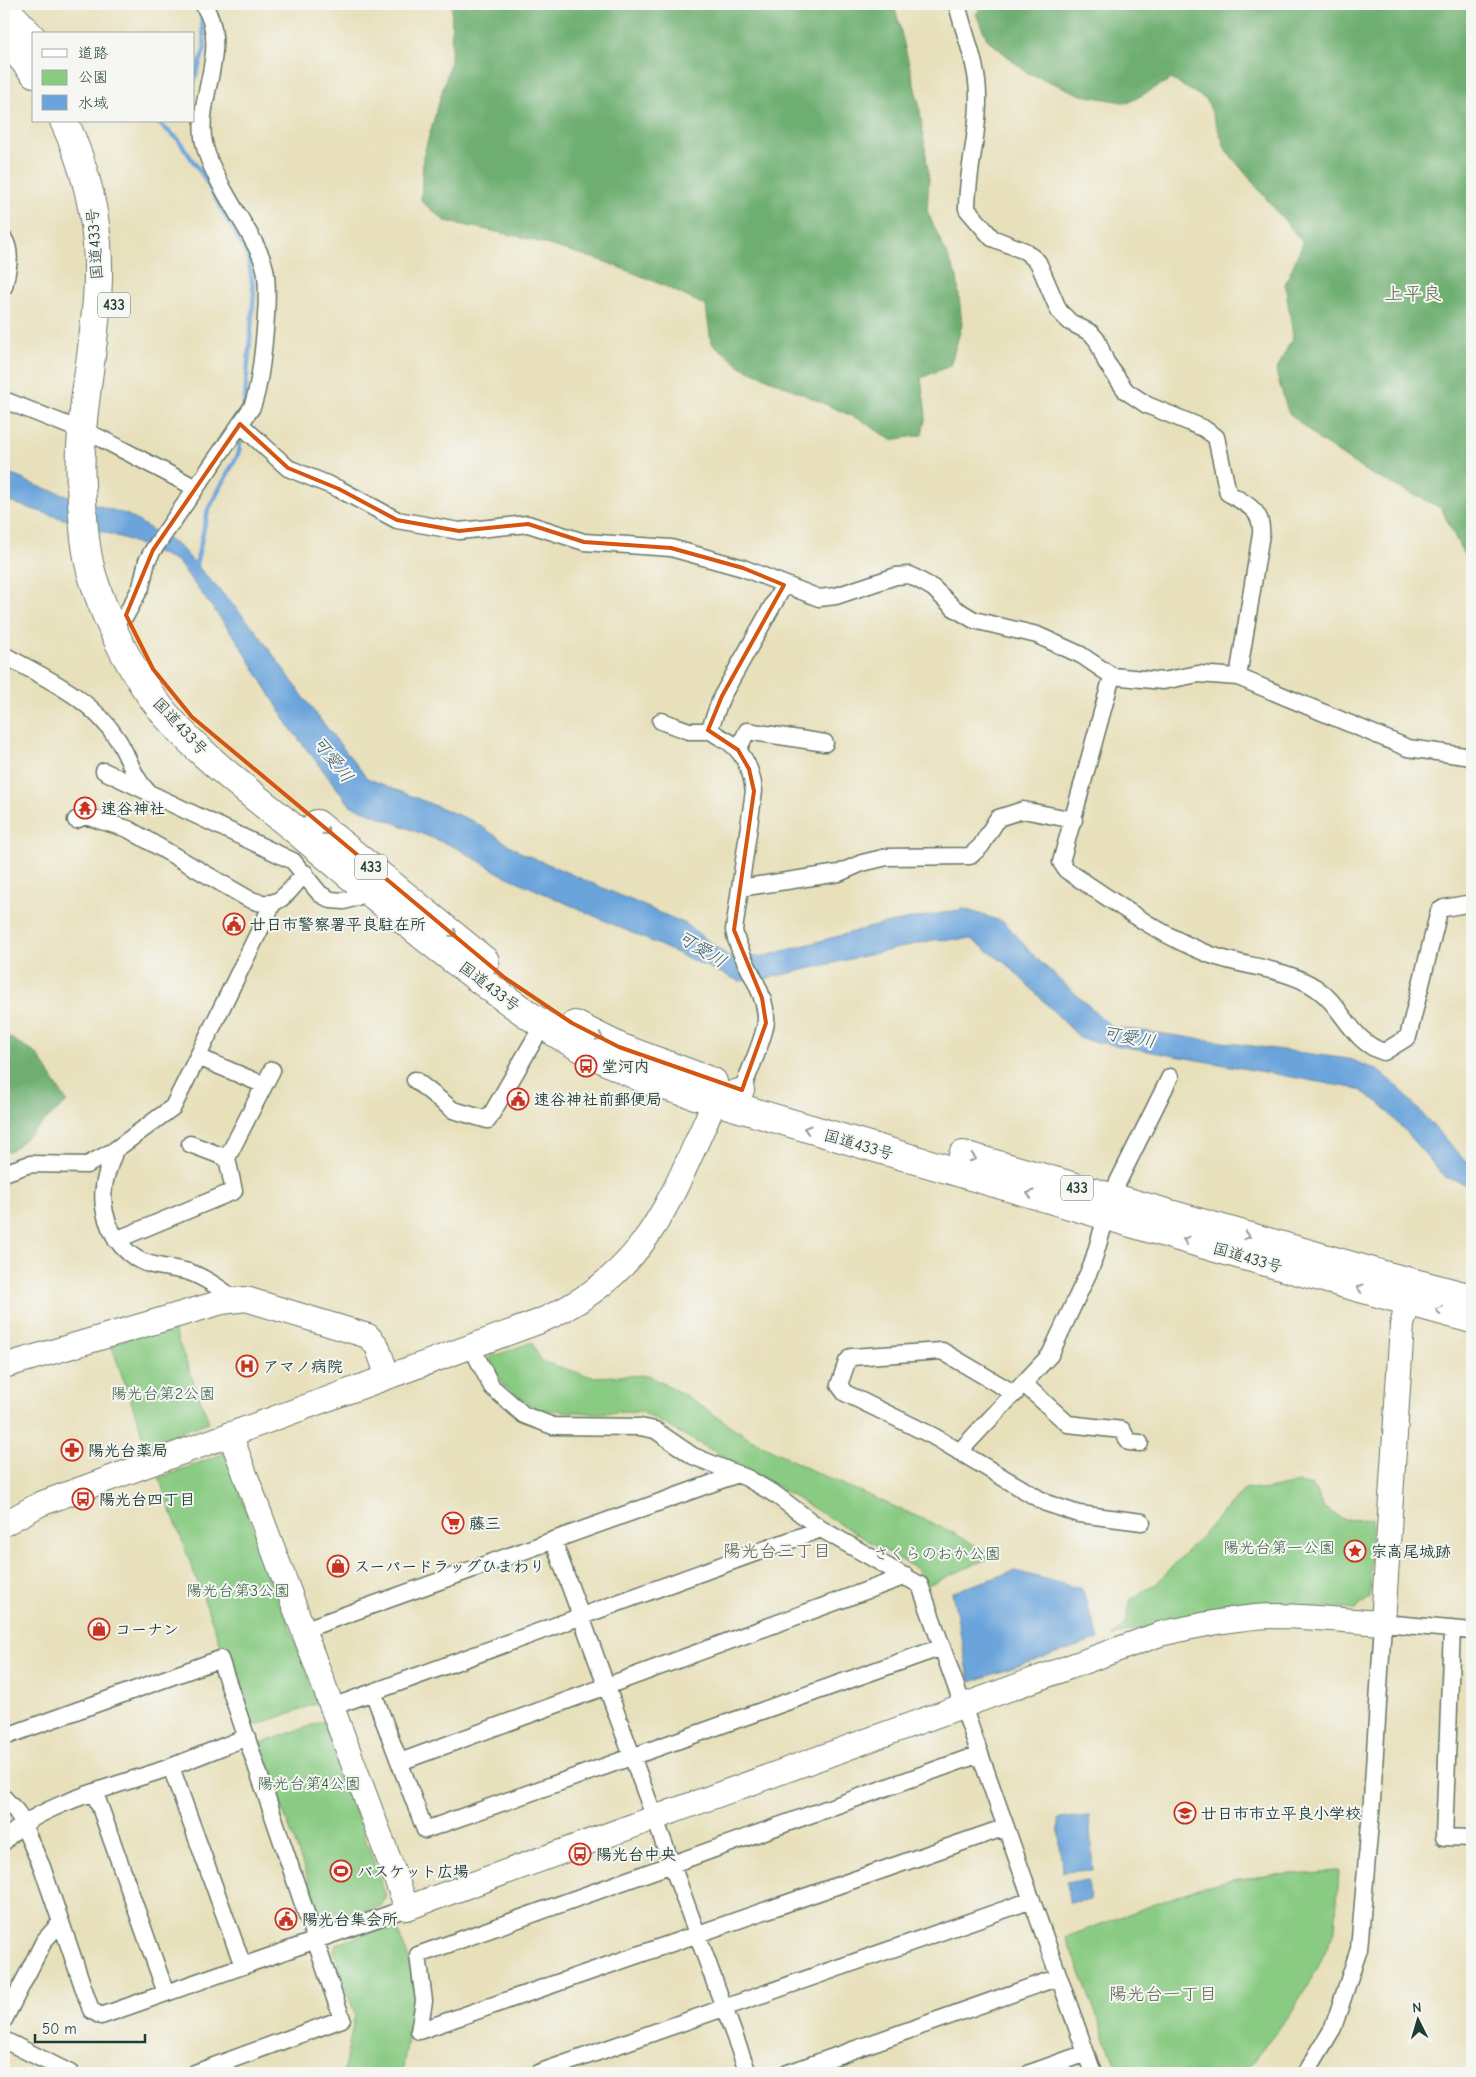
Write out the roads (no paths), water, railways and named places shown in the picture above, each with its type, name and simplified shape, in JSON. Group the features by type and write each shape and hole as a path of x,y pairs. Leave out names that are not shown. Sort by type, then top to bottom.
{"highway":[{"path":"4,7 32,38"},
{"path":"4,36 32,71"},
{"name":"国道433号","path":"64,122 87,183 96,234 98,277 91,434 91,490 95,535 92,576 112,628 133,666 164,713 193,743 373,881 505,978 572,1023 619,1047 696,1077 1109,1207"},
{"name":"国道433号","path":"83,122 91,140 109,212 117,276 91,434"},
{"name":"国道433号","path":"95,535 126,615 154,669 192,717 373,881 462,965 543,1025 602,1060 706,1106 1109,1207 1410,1292 1472,1319"},
{"name":"国道433号","path":"1410,1292 1472,1298"}],"street":[{"path":"126,615 143,582 151,553 252,406 257,392 264,324 266,274 257,248 212,167 203,139 204,109 216,45 212,21 203,4"},
{"path":"957,4 975,60 978,102 967,189 967,209 992,238 1025,251 1038,262 1059,311 1070,322 1091,333 1097,340 1106,362 1126,391 1147,405 1203,428 1216,437 1228,493 1258,512 1262,523 1261,534 1238,678"},
{"path":"4,239 9,248 9,258 4,287"},
{"path":"4,400 91,434 196,488"},
{"path":"240,424 288,468 339,489 397,520 459,531 528,524 584,542 671,548 743,568 818,598 836,596 896,576 910,575 933,588 954,608 974,620 1037,634 1081,654 1112,676 1163,681 1198,674 1238,678 1408,748 1472,757"},
{"path":"711,731 710,725 722,696 784,585"},
{"path":"4,655 65,688 98,715 118,740 139,782 148,792"},
{"path":"1112,676 1074,820 1062,857 1063,867 1140,919 1188,945 1239,963 1293,978 1316,988 1330,1001 1361,1041 1384,1052 1407,1038 1438,911 1472,903"},
{"path":"4,1524 40,1504 558,1314 593,1293 625,1266 651,1234 662,1216 706,1106 726,1094 742,1090 766,1023 765,1010 740,952 734,930 754,791 749,769 738,750 711,731 689,731 662,721"},
{"path":"738,750 747,731 825,743"},
{"path":"104,771 288,858 305,873 320,894 332,900 344,901 357,897 373,881"},
{"path":"740,888 839,873 862,863 887,857 970,856 981,846 998,818 1021,810 1074,820"},
{"path":"76,820 85,816 128,829 248,898 272,905 279,902 305,873"},
{"path":"4,1173 30,1164 87,1165 115,1150 173,1107 272,905"},
{"path":"415,1080 453,1110 488,1120 537,1035"},
{"path":"198,1057 264,1086"},
{"path":"116,1240 234,1191 227,1158 272,1070"},
{"path":"959,1452 1020,1389 1046,1360 1054,1348 1092,1265 1109,1207 1170,1077"},
{"path":"190,1144 227,1158"},
{"path":"115,1150 104,1186 105,1213 116,1240 137,1259 162,1268 188,1272 211,1282 234,1299"},
{"path":"1306,2073 1332,2028 1359,1949 1372,1800 1402,1325 1410,1292"},
{"path":"4,1366 234,1299 246,1298 368,1336 377,1346 388,1377"},
{"path":"471,1346 492,1387 512,1406 531,1418 553,1426 640,1427 655,1430 693,1456 738,1474 776,1495 821,1529 920,1585 1093,2073"},
{"path":"1140,1443 1129,1442 1122,1430 1068,1424 1020,1389 942,1351 855,1356 849,1359 840,1380 841,1390 959,1452 1030,1494 1062,1509 1097,1517 1142,1522"},
{"path":"230,1434 407,1908"},
{"path":"303,1630 738,1474"},
{"path":"332,1707 821,1529"},
{"path":"553,1540 748,2073"},
{"path":"400,1762 906,1576"},
{"path":"4,1798 16,1812 42,1867 91,2010 101,2016 316,1941 1160,1634 1271,1616 1327,1618 1472,1631"},
{"path":"1452,1629 1444,1837 1472,1838"},
{"path":"373,1692 425,1830 942,1647"},
{"path":"4,1737 220,1659 342,2019 196,2073"},
{"path":"4,1842 23,1826 57,1806 171,1767 247,1737"},
{"path":"980,1754 418,1956 424,2002 419,2031 1006,1827"},
{"path":"171,1767 243,1966"},
{"path":"95,1793 166,1993"},
{"path":"538,2073 1032,1900"},
{"path":"4,2020 44,1941 60,1923"},
{"path":"788,2073 1059,1977"},
{"path":"4,2040 70,2073"},
{"path":"1030,2073 1086,2053"}],"water":[{"name":"可愛川","path":"4,471 35,485 128,515 180,547 254,628 315,713 367,778 473,821 520,852 686,924 732,959 765,956 879,925 964,909 1004,922 1035,957 1112,1027 1349,1059 1377,1070 1397,1086 1465,1161 1472,1164 1472,1186 1445,1177 1381,1104 1358,1089 1081,1039 1008,965 971,939 933,940 768,978 739,981 501,874 457,848 350,805 291,729 237,640 177,561 126,539 4,500"},
{"path":"1015,1571 1082,1589 1099,1639 970,1682 952,1592"},
{"path":"1089,1816 1093,1870 1062,1872 1058,1819"},
{"path":"1088,1880 1090,1900 1069,1902 1067,1882"}],"waterway":[{"path":"195,77 205,48 201,15"},
{"path":"157,122 178,139 202,174 248,256 254,294 244,409"},
{"path":"195,569 208,510 239,453 241,434"}],"place":[{"name":"速谷神社","path":"85,808"},
{"name":"廿日市警察署平良駐在所","path":"234,924"},
{"name":"堂河内","path":"586,1066"},
{"name":"速谷神社前郵便局","path":"518,1099"},
{"name":"アマノ病院","path":"247,1366"},
{"name":"陽光台薬局","path":"72,1450"},
{"name":"陽光台四丁目","path":"83,1499"},
{"name":"藤三","path":"453,1523"},
{"name":"宗高尾城跡","path":"1355,1551"},
{"name":"スーパードラッグひまわり","path":"338,1566"},
{"name":"コーナン","path":"99,1629"},
{"name":"廿日市市立平良小学校","path":"1185,1813"},
{"name":"陽光台中央","path":"580,1854"},
{"name":"バスケット広場","path":"341,1871"},
{"name":"陽光台集会所","path":"286,1919"}],"district":[{"name":"上平良","path":"1413,293"},
{"name":"陽光台三丁目","path":"777,1551"},
{"name":"陽光台一丁目","path":"1163,1994"}],"park label":[{"name":"陽光台第2公園","path":"163,1393"},
{"name":"陽光台第一公園","path":"1279,1547"},
{"name":"さくらのおか公園","path":"937,1553"},
{"name":"陽光台第3公園","path":"238,1590"},
{"name":"陽光台第4公園","path":"309,1783"}]}
